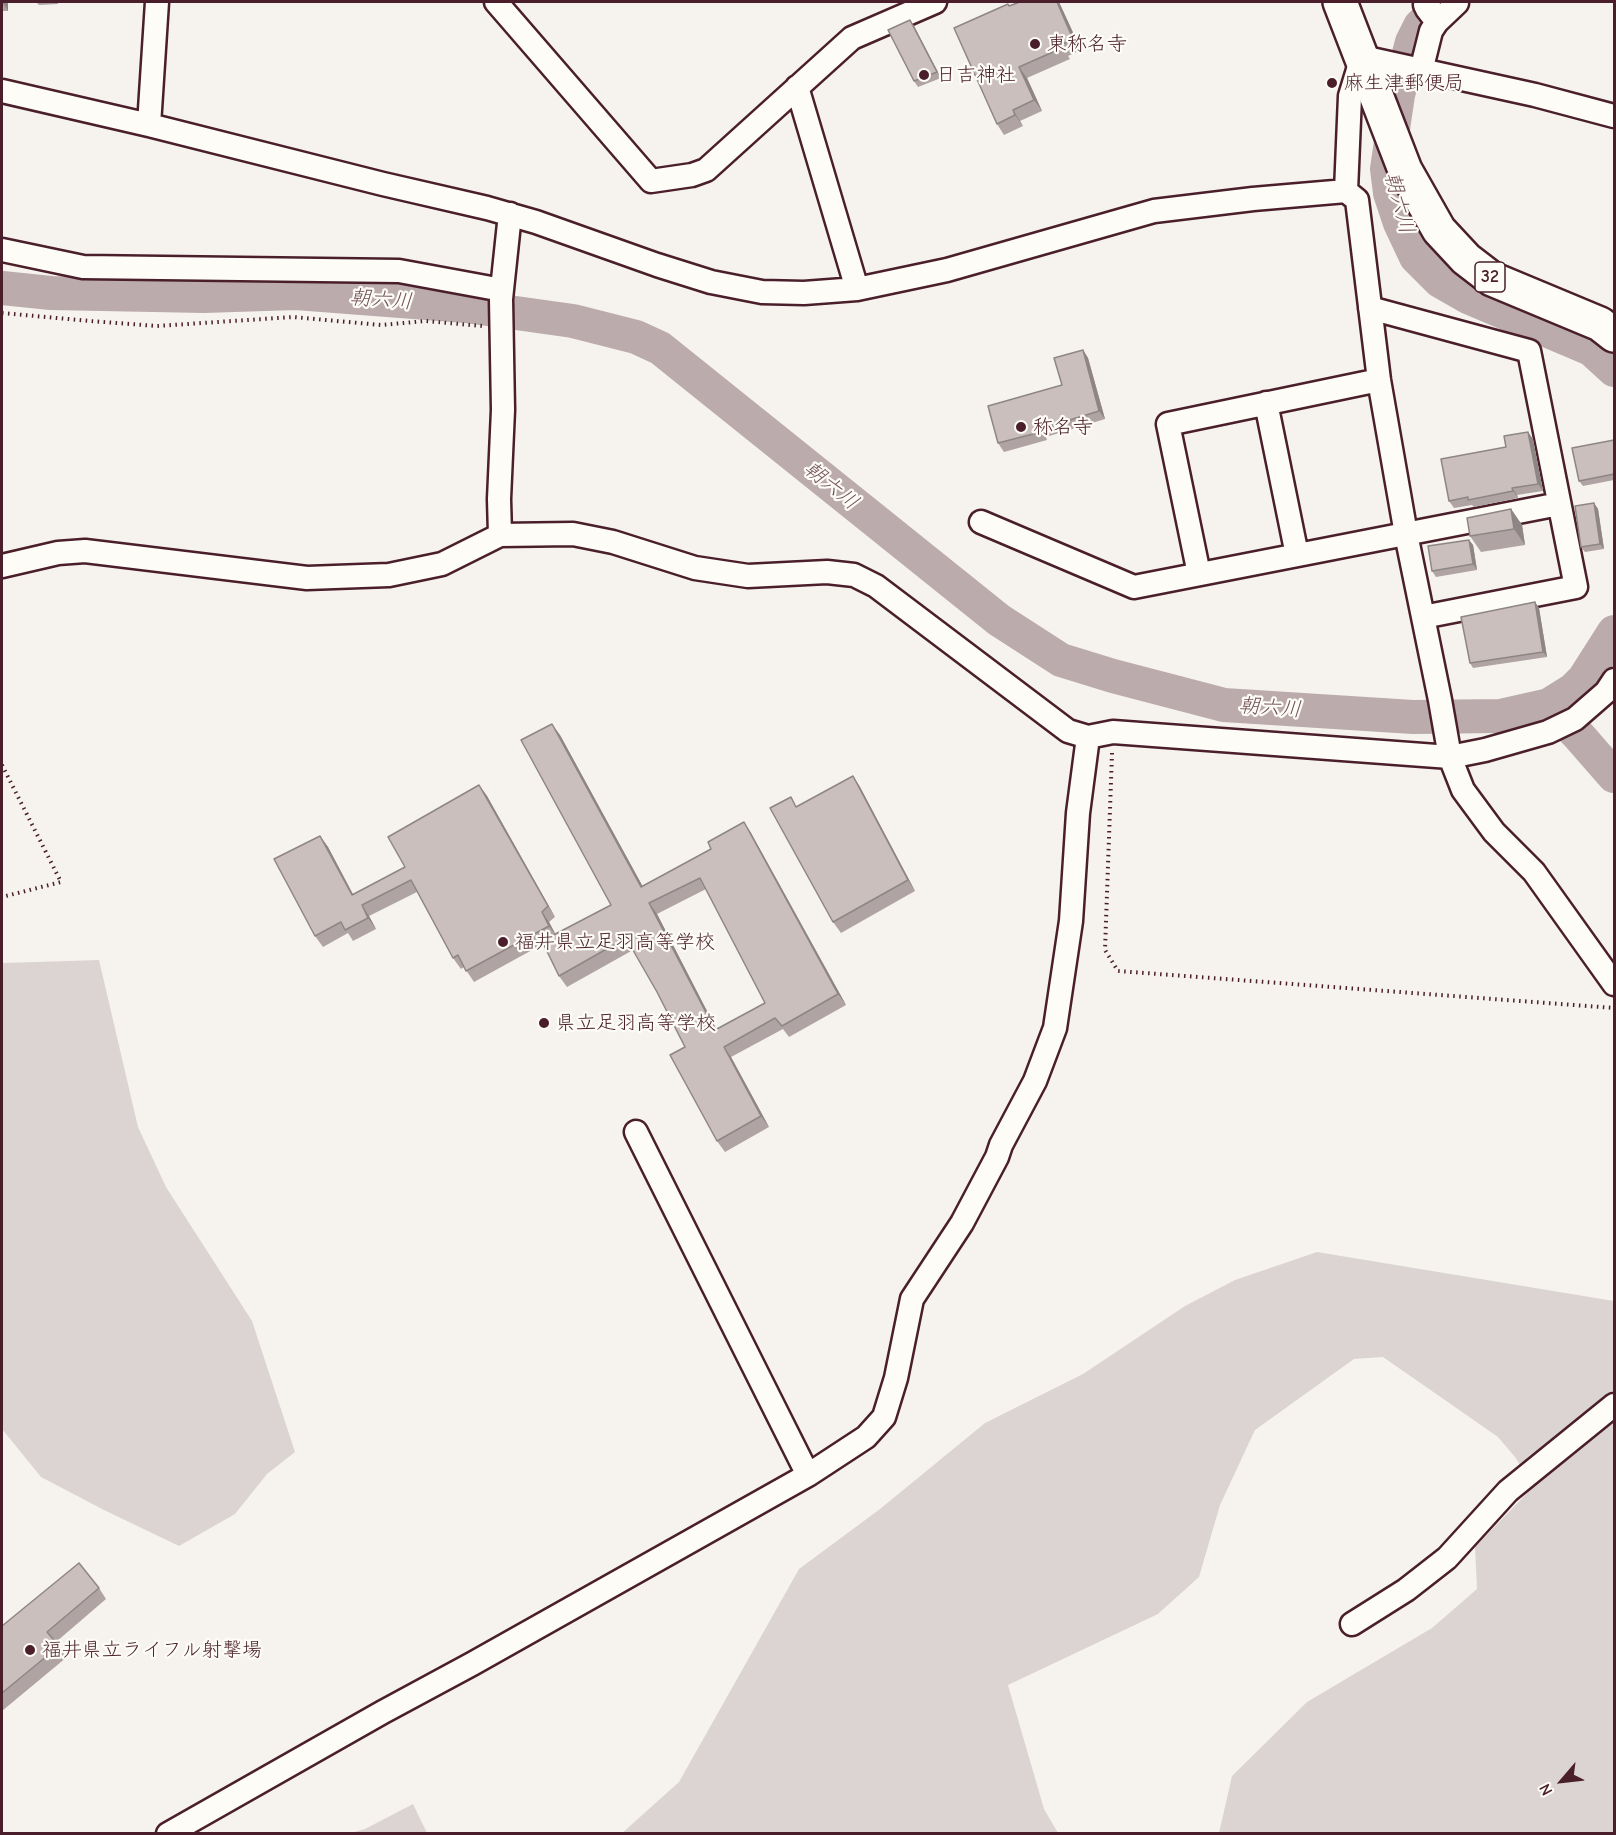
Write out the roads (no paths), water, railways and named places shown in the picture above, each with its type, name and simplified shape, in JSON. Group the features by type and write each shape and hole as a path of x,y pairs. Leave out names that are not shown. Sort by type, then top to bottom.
{"main road":[{"name":"32","path":"1340,2 1405,170 1439,230 1466,259 1492,279 1600,324 1614,335"}],"street":[{"path":"149,124 157,2"},
{"path":"496,2 651,180 692,175 706,170 852,38 935,2"},
{"path":"1409,68 1428,39 1432,13 1457,3"},
{"path":"1346,191 1350,96 1362,57 1534,95 1614,116"},
{"path":"797,87 857,289"},
{"path":"2,91 149,124 510,214 711,282 762,292 804,293 857,289 947,270 1154,211 1346,191 1357,200 1379,380 1406,534 1449,750 1463,790 1494,832 1534,872 1614,984"},
{"path":"500,535 503,410 502,295 510,214"},
{"path":"2,250 83,267 399,271 502,295"},
{"path":"1370,308 1529,351 1576,587 1423,617"},
{"path":"1199,574 1168,424 1379,380"},
{"path":"1266,404 1297,555"},
{"path":"981,522 1134,587 1559,504"},
{"path":"2,566 58,553 85,551 307,578 389,575 442,564 500,535 573,534 613,542 695,567 748,576 827,572 854,575 876,586 1068,731 1088,737 1113,732 1449,750 1548,732 1575,719 1606,692 1614,680"},
{"path":"168,1833 808,1475 866,1437 884,1417 896,1378 912,1299 962,1222 997,1157 1039,1071 1055,1028 1071,921 1078,813 1088,737"},
{"path":"636,1132 808,1475"},
{"path":"1352,1624 1406,1590 1447,1558 1508,1491 1614,1404"}],"waterway":[{"name":"朝六川","path":"1445,2 1420,26 1412,42 1398,95 1387,169 1390,193 1400,223 1416,257 1440,281 1468,297 1591,349 1614,370"},
{"name":"朝六川","path":"2,288 51,293 204,296 296,293 466,306 573,321 636,337 660,348 999,620 1061,660 1224,705 1413,717 1500,716 1549,705 1573,690 1584,679 1614,632"},
{"path":"1549,705 1614,776"}],"place":[{"name":"東称名寺","path":"1035,44"},
{"name":"日吉神社","path":"924,75"},
{"name":"麻生津郵便局","path":"1332,83"},
{"name":"称名寺","path":"1021,427"},
{"name":"福井県立足羽高等学校","path":"503,942"},
{"name":"県立足羽高等学校","path":"544,1023"},
{"name":"福井県立ライフル射撃場","path":"30,1650"}]}
